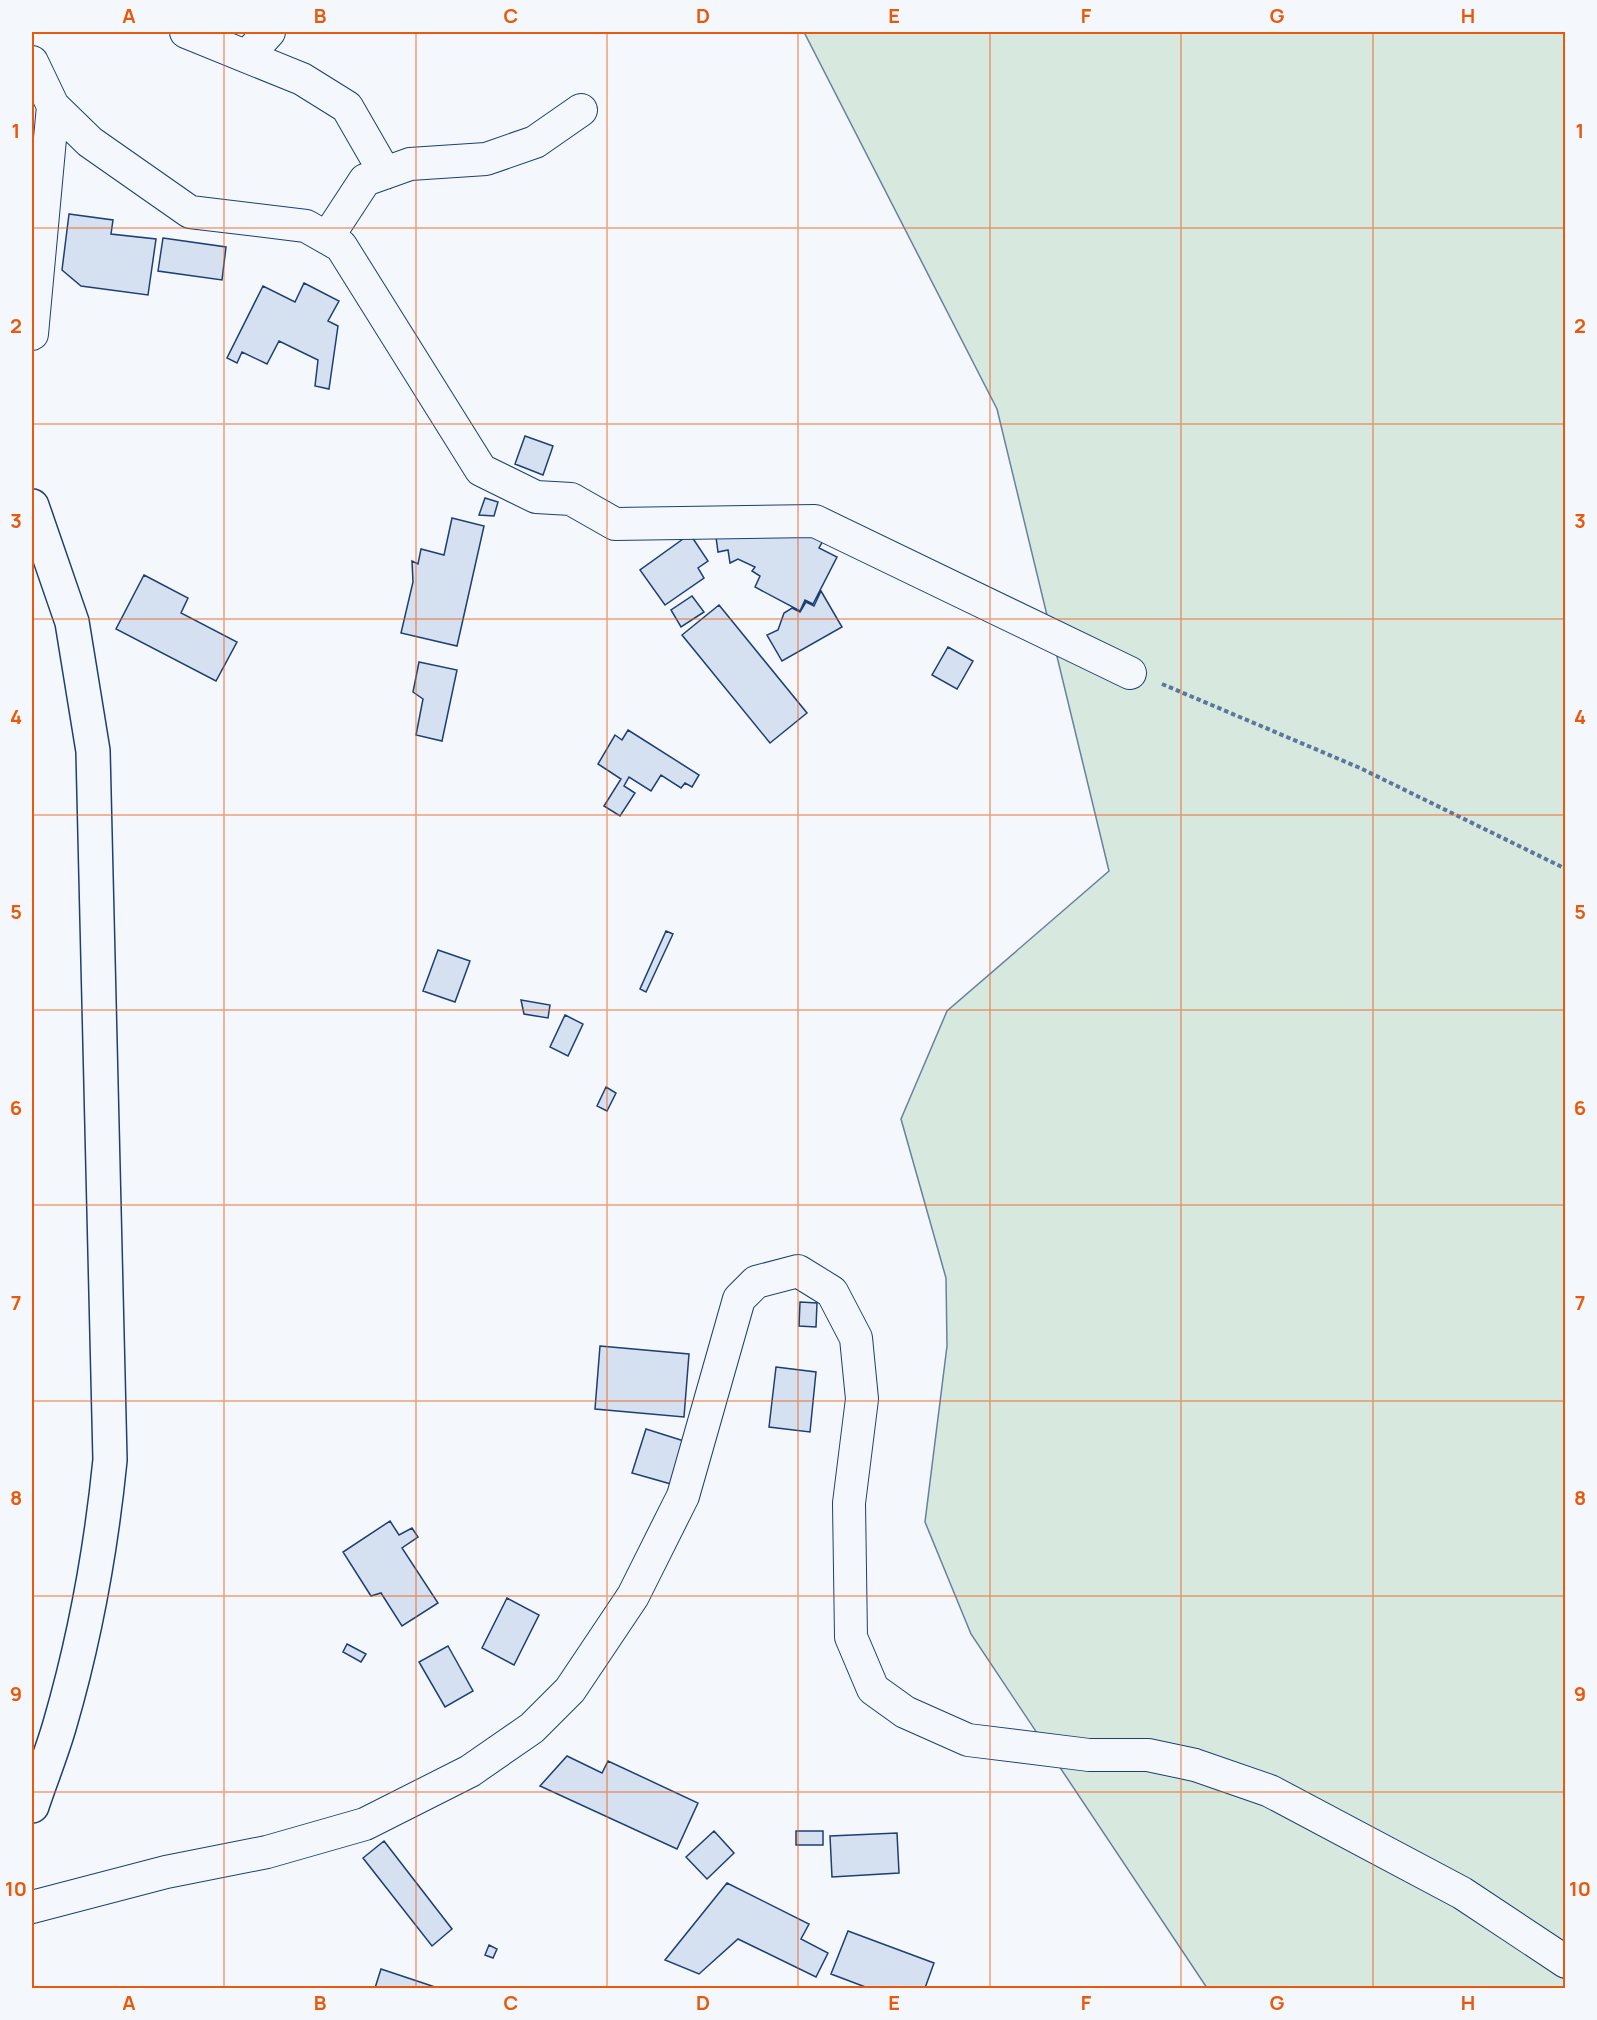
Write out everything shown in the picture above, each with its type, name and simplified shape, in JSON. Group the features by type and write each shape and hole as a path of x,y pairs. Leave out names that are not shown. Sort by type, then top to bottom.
{"street":[{"path":"186,32 302,79 347,107 385,173"},
{"path":"247,56 269,32"},
{"path":"32,62 53,106 90,142 190,212 306,226 341,246 481,470 536,497 572,499 615,524 815,521 1130,673"},
{"path":"32,334 53,106"},
{"path":"327,238 365,180 410,164 486,159 536,142 581,110"},
{"path":"32,506 72,622 93,751 110,1460 103,1530 84,1632 60,1726 32,1806"},
{"path":"32,1907 166,1872 267,1852 365,1824 470,1771 532,1728 570,1690 633,1596 684,1496 739,1299 756,1282 798,1271 832,1292 856,1338 862,1399 849,1503 851,1637 873,1689 905,1712 968,1740 1089,1755 1148,1755 1195,1765 1269,1791 1462,1893 1566,1962"}],"path":[{"path":"1130,673 1176,689 1360,768 1566,869"}],"shaded area":[{"path":"804,32 1565,32 1565,1988 1207,1988 971,1634 925,1522 947,1346 946,1278 901,1119 947,1011 1109,871 997,409"}],"building":[{"path":"69,214 113,220 111,234 156,239 148,295 81,286 62,270"},
{"path":"163,238 226,247 222,280 158,271"},
{"path":"304,283 339,301 328,321 338,326 329,389 315,386 318,360 279,341 267,364 242,352 237,363 227,358 263,286 295,302"},
{"path":"525,436 553,446 543,475 515,464"},
{"path":"485,498 498,502 494,516 479,515"},
{"path":"452,518 484,526 457,646 401,633 413,582 412,561 418,564 421,549 444,555"},
{"path":"714,522 825,537 819,548 837,557 813,604 805,600 800,611 755,587 760,576 752,571 755,567 738,559 730,563 728,550 718,552"},
{"path":"690,534 708,561 698,568 704,578 665,605 640,570"},
{"path":"144,575 188,598 181,613 237,642 216,681 116,629"},
{"path":"821,591 842,627 782,661 767,635 778,630 784,613 792,608 800,612 806,602 814,606"},
{"path":"692,596 704,612 681,627 671,610"},
{"path":"719,605 807,713 770,743 682,635"},
{"path":"948,647 973,661 957,689 932,675"},
{"path":"419,662 457,670 442,741 416,735 423,699 413,692"},
{"path":"628,730 699,775 692,787 685,783 681,788 661,775 651,791 629,777 624,786 635,793 620,816 604,806 621,779 598,764 615,735 622,740"},
{"path":"666,931 673,934 646,992 640,989"},
{"path":"438,950 470,961 455,1002 423,991"},
{"path":"521,1000 550,1005 548,1018 524,1014"},
{"path":"565,1015 583,1024 568,1056 550,1047"},
{"path":"606,1087 616,1093 607,1111 597,1106"},
{"path":"800,1302 817,1303 816,1327 799,1326"},
{"path":"600,1346 689,1354 684,1417 595,1409"},
{"path":"776,1367 816,1372 810,1432 769,1427"},
{"path":"646,1429 684,1441 671,1484 632,1473"},
{"path":"390,1521 399,1535 412,1528 418,1537 402,1548 438,1603 402,1626 381,1593 371,1596 343,1552"},
{"path":"507,1598 539,1615 514,1665 482,1648"},
{"path":"347,1644 366,1654 361,1662 343,1652"},
{"path":"448,1646 473,1691 445,1707 419,1662"},
{"path":"567,1756 602,1773 608,1761 698,1803 677,1849 540,1786"},
{"path":"714,1831 734,1853 707,1879 686,1857"},
{"path":"796,1831 823,1831 823,1845 796,1845"},
{"path":"897,1833 899,1873 832,1877 830,1836"},
{"path":"384,1841 452,1929 432,1946 363,1858"},
{"path":"727,1883 809,1924 801,1939 828,1953 816,1977 738,1939 699,1974 665,1960"},
{"path":"848,1931 934,1963 925,1988 868,1988 831,1974"},
{"path":"489,1945 497,1949 493,1958 485,1955"},
{"path":"381,1969 438,1988 375,1988"}]}
